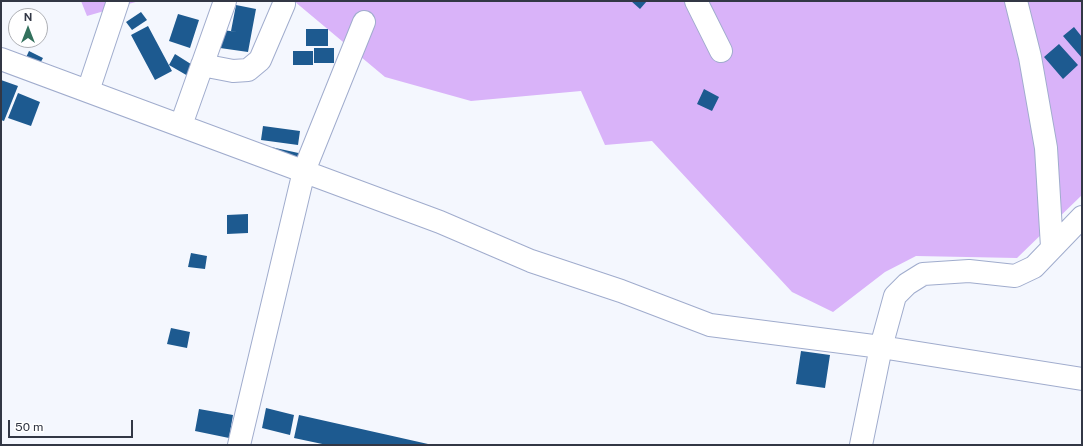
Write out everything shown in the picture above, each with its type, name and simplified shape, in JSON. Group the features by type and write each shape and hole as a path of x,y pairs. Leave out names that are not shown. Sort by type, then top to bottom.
{"street":[{"path":"88,91 118,1"},
{"path":"181,125 225,1"},
{"path":"696,1 721,51"},
{"path":"1016,1 1030,57 1046,148 1052,247"},
{"path":"202,65 233,71 248,70 260,60 284,4"},
{"path":"239,445 304,171 364,22"},
{"path":"1,59 440,222 531,261 621,291 710,325 881,347 1082,379"},
{"path":"861,445 881,347 895,296 907,284 923,274 969,270 1015,276 1034,267 1082,217"}],"shaded area":[{"path":"81,1 139,1 87,16"},
{"path":"294,1 1082,1 1082,195 1017,258 916,256 885,272 833,312 792,292 652,141 605,145 581,91 471,101 385,77"}],"building":[{"path":"631,1 647,1 640,9"},
{"path":"236,5 256,9 248,52 220,48 222,30 238,32 231,31"},
{"path":"141,12 147,20 132,30 126,22"},
{"path":"178,14 199,20 190,48 169,41"},
{"path":"148,26 172,71 155,80 131,35"},
{"path":"1074,27 1082,37 1082,58 1063,36"},
{"path":"306,29 328,29 328,46 306,46"},
{"path":"1059,44 1078,65 1063,79 1044,57"},
{"path":"314,48 334,48 334,63 314,63"},
{"path":"29,51 43,58 36,71 23,64"},
{"path":"293,51 313,51 313,65 293,65"},
{"path":"175,54 194,66 188,76 169,65"},
{"path":"1,80 18,86 4,121 1,120"},
{"path":"704,89 719,97 712,111 697,104"},
{"path":"18,93 40,102 31,126 8,118"},
{"path":"263,126 300,131 298,145 261,140"},
{"path":"271,147 303,154 301,163 269,157"},
{"path":"248,214 248,233 227,234 227,215"},
{"path":"191,253 207,256 205,269 188,267"},
{"path":"171,328 190,332 187,348 167,344"},
{"path":"801,351 830,355 825,388 796,384"},
{"path":"266,408 294,415 290,435 262,428"},
{"path":"199,409 233,415 229,438 195,431"},
{"path":"299,415 428,445 327,445 294,438"}]}
